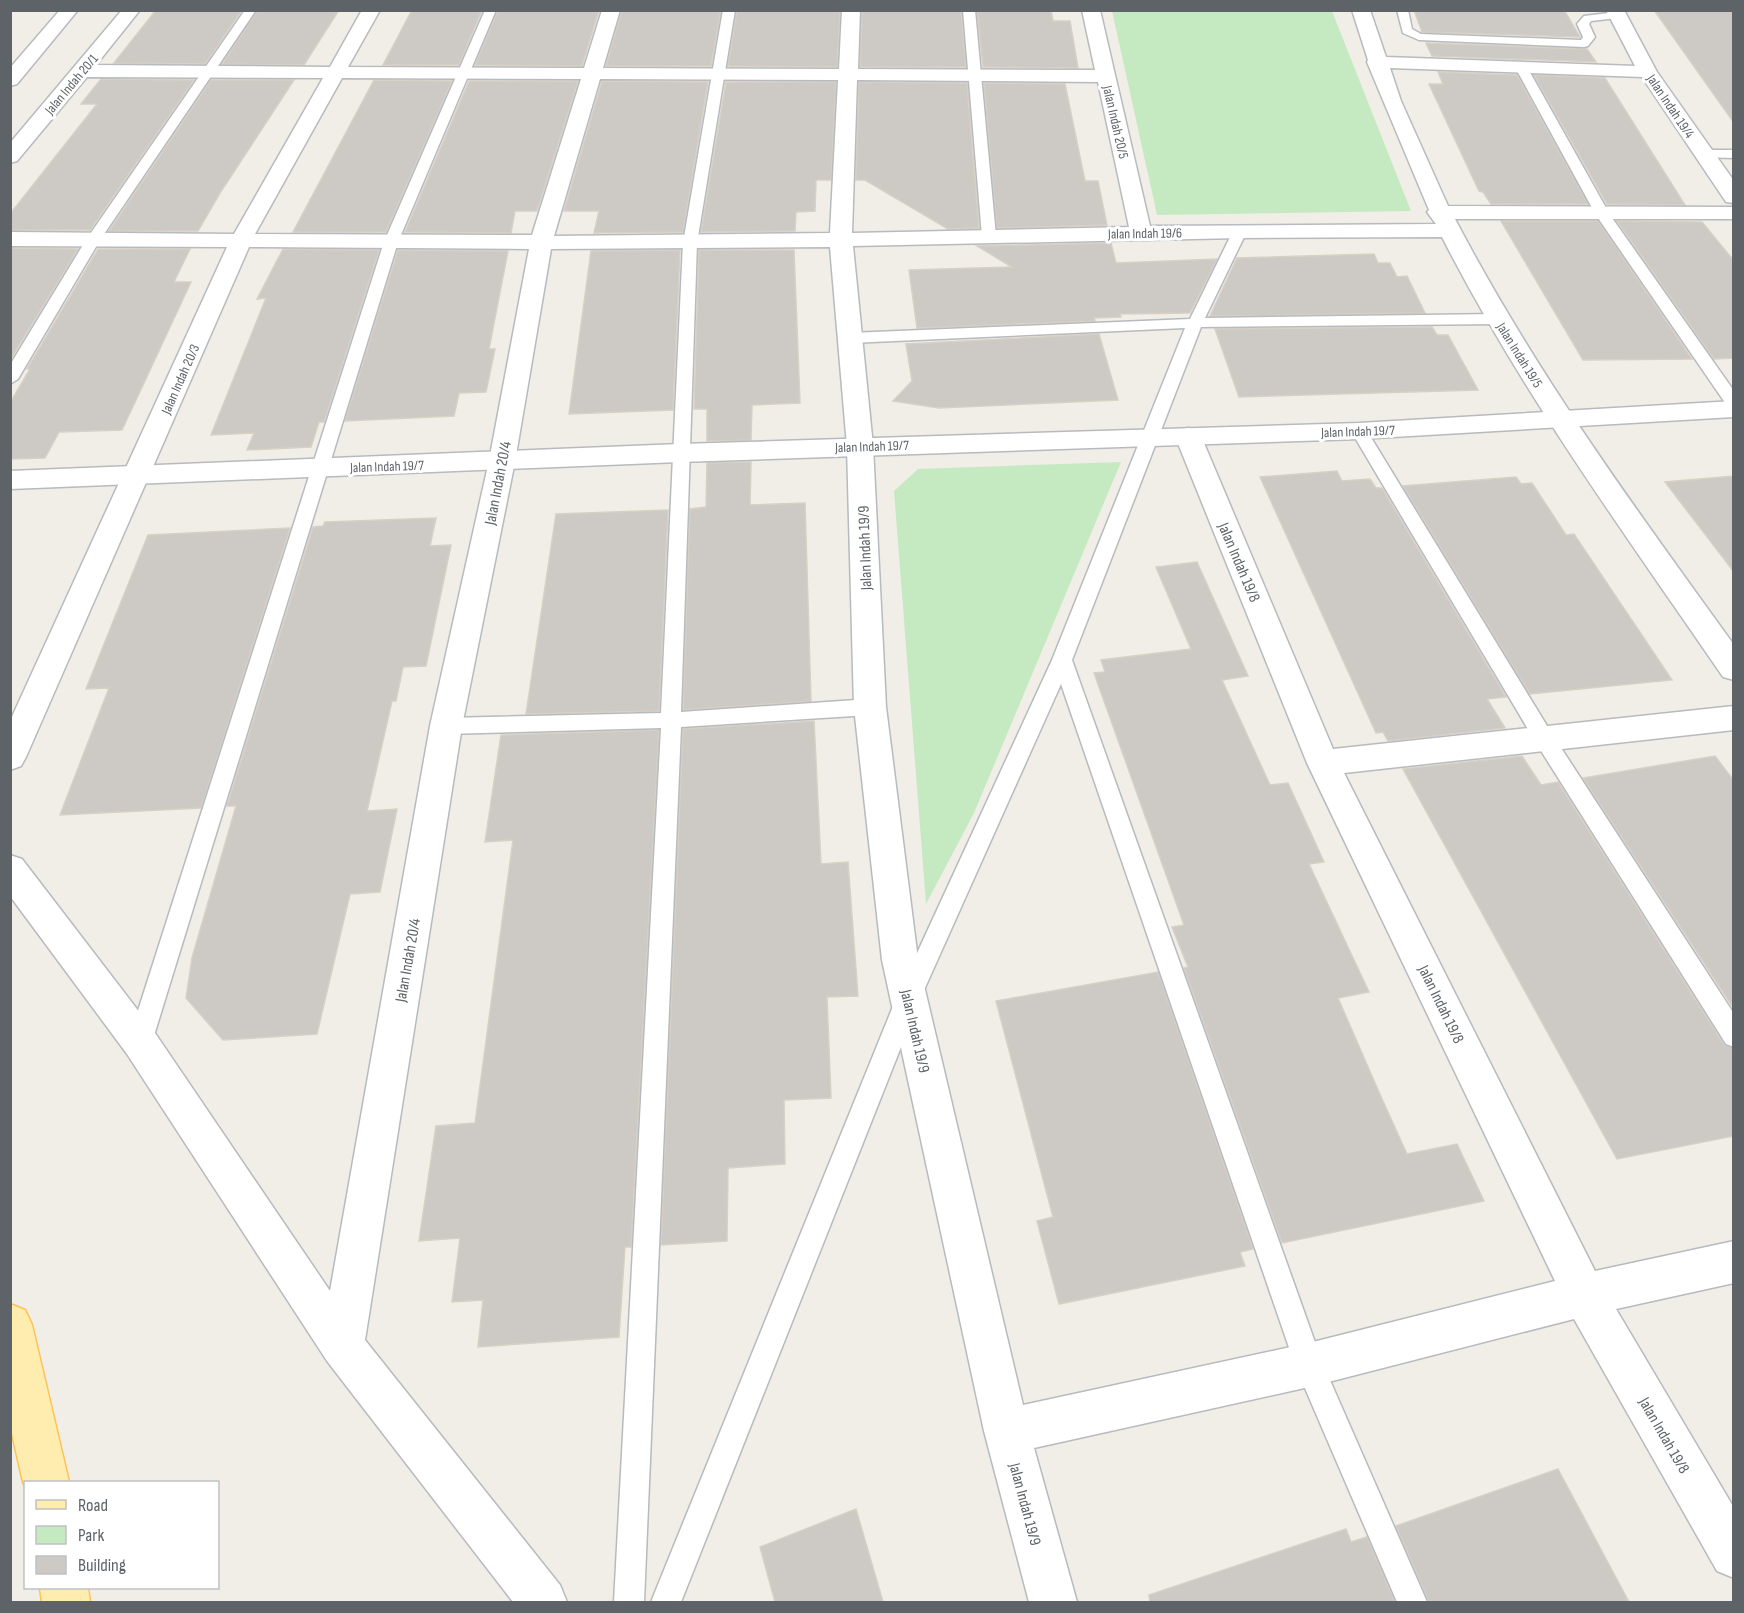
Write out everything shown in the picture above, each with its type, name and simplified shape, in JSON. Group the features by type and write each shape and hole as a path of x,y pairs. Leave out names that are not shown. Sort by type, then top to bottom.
{"main road":[{"path":"10,1325 46,1481"}],"street":[{"path":"10,80 70,10"},
{"name":"Jalan Indah 20/1","path":"10,157 132,10"},
{"name":"Jalan Indah 20/3","path":"10,757 138,476 241,240 371,10"},
{"name":"Jalan Indah 20/4","path":"342,1346 446,726 502,461 541,242 611,10"},
{"path":"841,241 851,10"},
{"name":"Jalan Indah 20/5","path":"1091,10 1141,233"},
{"name":"Jalan Indah 19/5","path":"1361,10 1376,62 1444,221 1498,319 1561,422 1734,669"},
{"name":"Jalan Indah 19/4","path":"1616,13 1648,72 1734,197"},
{"path":"1376,62 1648,72"},
{"path":"82,71 1105,76"},
{"name":"Jalan Indah 19/6","path":"10,239 690,243 841,241 1240,231 1603,215 1734,213"},
{"name":"Jalan Indah 19/9","path":"841,241 860,446 870,707 900,960 1006,1431 1053,1602"},
{"name":"Jalan Indah 19/7","path":"10,480 860,446 1359,431 1561,422 1734,409"},
{"name":"Jalan Indah 19/8","path":"1188,436 1323,763 1584,1295 1734,1554"},
{"path":"1323,763 1734,718"},
{"path":"10,869 140,1042 342,1346 543,1602"},
{"path":"1006,1431 1309,1365 1584,1295 1734,1262"}],"lane":[{"path":"10,379 93,240 251,10"},
{"path":"140,1042 392,242 491,10"},
{"path":"629,1602 671,720 690,243 729,10"},
{"path":"969,10 988,236"},
{"path":"1402,10 1407,31 1419,37 1584,44 1589,37 1583,24 1587,18 1616,13"},
{"path":"1521,67 1603,215 1734,403"},
{"path":"1704,154 1734,154"},
{"path":"666,1602 908,999 1062,660 1152,437 1195,323 1240,231"},
{"path":"850,338 1195,323 1498,319"},
{"path":"1359,431 1545,740 1734,1036"},
{"path":"1062,660 1309,1365 1412,1602"},
{"path":"446,726 671,720 870,707"}],"green space":[{"path":"1112,11 1332,11 1411,211 1157,215"},
{"path":"1121,462 974,813 926,904 894,491 918,469"}],"building":[{"path":"156,10 242,10 205,64 114,63"},
{"path":"258,10 339,10 304,65 222,64"},
{"path":"412,10 482,10 459,65 383,65"},
{"path":"498,10 599,10 582,66 475,65"},
{"path":"622,10 721,10 711,66 606,66"},
{"path":"737,10 840,10 837,67 728,66"},
{"path":"862,10 961,10 966,67 860,67"},
{"path":"977,10 1051,10 1053,21 1070,21 1078,68 983,67"},
{"path":"1414,10 1564,10 1580,37 1422,32"},
{"path":"1654,10 1734,10 1734,123"},
{"path":"1426,43 1587,49 1596,62 1432,56"},
{"path":"1438,72 1517,75 1588,204 1491,204 1483,192 1479,191 1429,84 1443,84"},
{"path":"1534,75 1605,78 1685,205 1607,204"},
{"path":"101,79 194,80 90,230 10,230 10,214 97,104 81,104"},
{"path":"211,80 294,80 220,193 198,231 109,231"},
{"path":"374,80 452,81 386,232 293,232"},
{"path":"469,81 578,81 537,211 515,211 511,233 405,232"},
{"path":"602,81 708,82 683,232 594,233 599,211 564,211"},
{"path":"726,82 836,82 831,180 816,180 815,211 796,212 795,231 701,232"},
{"path":"859,82 967,83 979,228 948,229 865,180 856,180"},
{"path":"984,83 1065,84 1085,181 1098,181 1107,225 997,228"},
{"path":"1501,221 1598,221 1692,359 1583,360"},
{"path":"1617,221 1702,222 1734,261 1734,358 1714,359"},
{"path":"1111,243 1116,263 1217,259 1190,313 1120,314 1121,317 1094,318 1095,321 917,328 909,270 1012,267 977,246"},
{"path":"10,248 78,249 10,360"},
{"path":"98,249 190,249 174,282 191,282 122,430 59,432 45,458 10,459 10,403 30,369 27,369"},
{"path":"283,249 379,250 324,422 319,422 311,447 247,450 254,433 211,435 266,298 257,299"},
{"path":"398,250 508,251 489,349 495,349 486,392 459,393 454,416 345,421"},
{"path":"680,250 673,410 569,414 591,251"},
{"path":"699,250 794,250 800,403 752,405 751,440 707,441 707,409 694,409"},
{"path":"1374,254 1378,263 1390,263 1397,277 1407,276 1425,313 1210,316 1237,258"},
{"path":"1432,327 1437,335 1448,335 1478,390 1239,397 1215,329"},
{"path":"1099,334 1118,400 939,408 893,401 912,381 906,344"},
{"path":"751,462 750,505 805,503 811,701 683,710 690,509 706,507 707,463"},
{"path":"1337,471 1342,481 1370,479 1376,488 1382,488 1506,697 1487,699 1505,728 1388,741 1383,732 1376,733 1260,477"},
{"path":"1734,476 1734,572 1665,482"},
{"path":"1516,477 1521,484 1532,483 1566,535 1574,534 1672,680 1530,694 1403,486"},
{"path":"668,510 659,711 526,714 556,514"},
{"path":"436,518 430,546 451,545 426,666 403,667 396,701 392,701 367,811 397,809 380,892 350,894 317,1034 223,1040 186,998 192,958 236,806 227,806 313,527 323,526 325,522"},
{"path":"290,528 201,808 60,815 109,688 86,689 148,535"},
{"path":"1197,562 1248,676 1222,680 1270,785 1288,783 1324,862 1309,864 1369,992 1338,998 1382,1099 1407,1154 1457,1144 1484,1201 1282,1243 1184,968 1188,967 1172,927 1184,925 1094,673 1105,672 1101,660 1191,649 1156,567"},
{"path":"814,721 821,864 848,862 858,996 827,997 831,1098 784,1100 785,1164 728,1168 727,1241 661,1245 683,729"},
{"path":"659,730 631,1247 625,1247 619,1337 478,1347 483,1300 452,1302 460,1238 419,1241 436,1126 475,1123 513,840 485,842 501,735"},
{"path":"1522,756 1541,785 1558,782 1724,1045 1734,1049 1734,1136 1617,1159 1403,769"},
{"path":"1715,756 1734,781 1734,1009 1583,778"},
{"path":"1158,972 1253,1249 1240,1252 1245,1266 1059,1304 1037,1221 1053,1217 996,1001"},
{"path":"1558,1469 1629,1602 1429,1602 1396,1526"},
{"path":"856,1509 883,1602 775,1602 760,1547"},
{"path":"1346,1529 1351,1542 1367,1537 1395,1602 1150,1602 1149,1595"}]}
